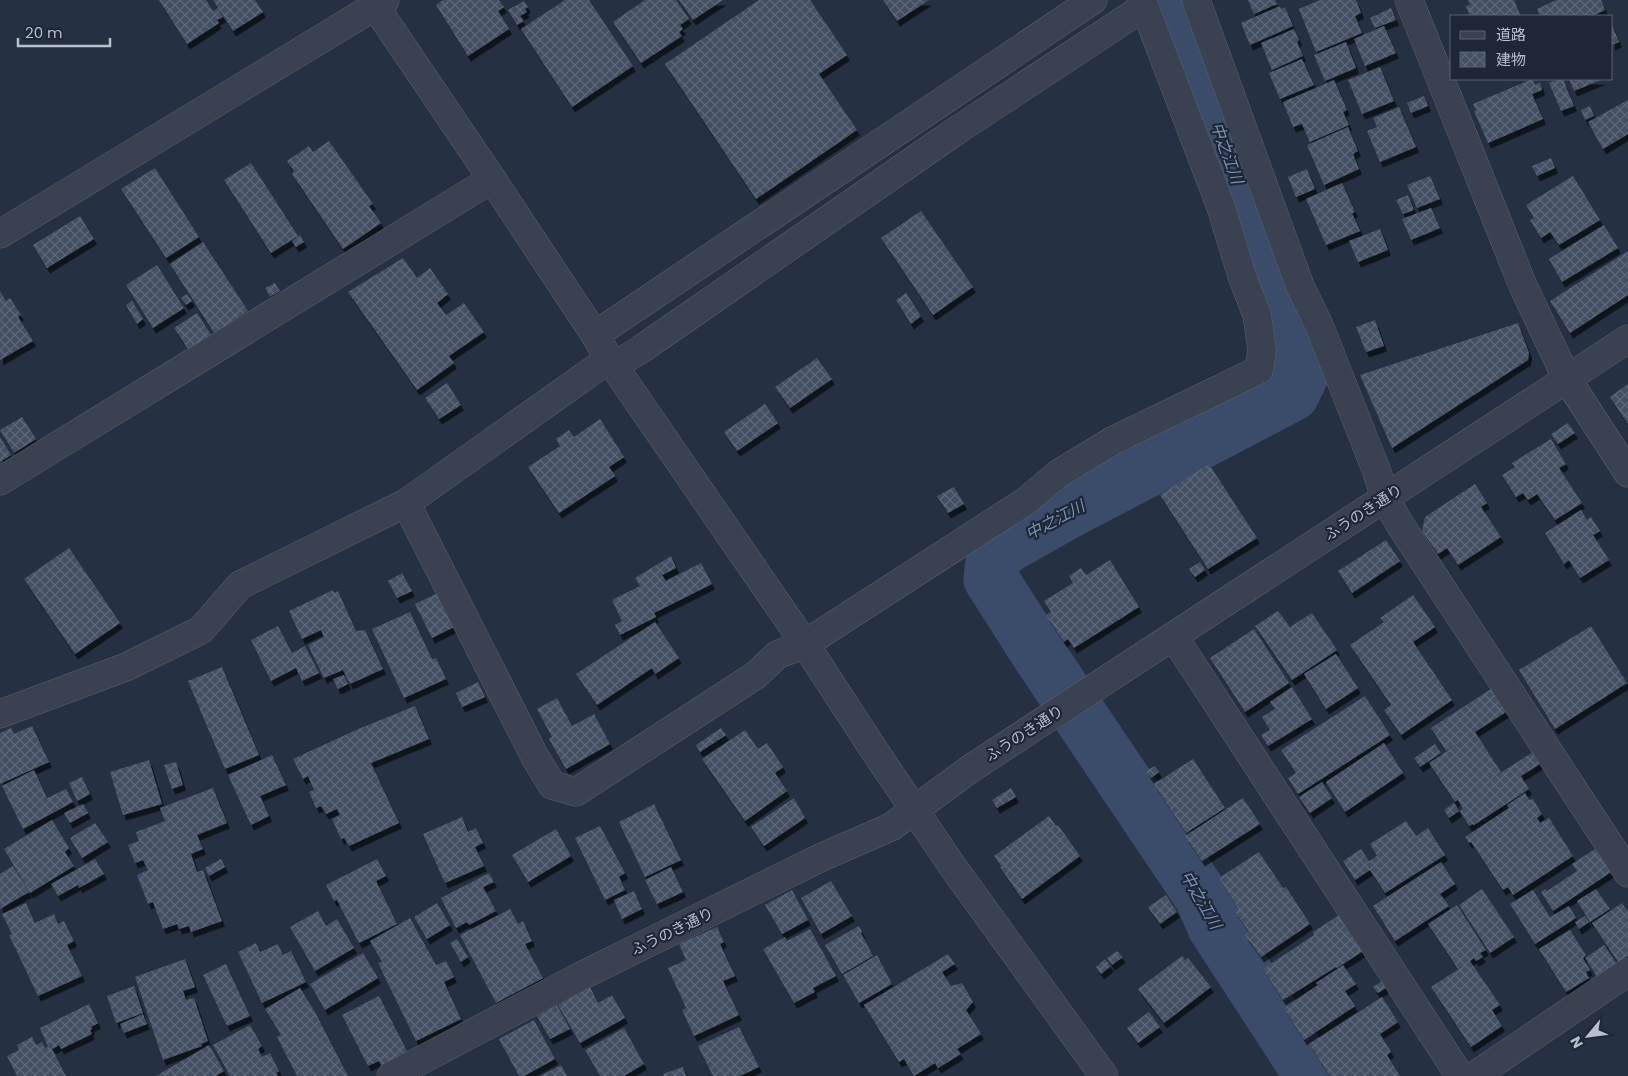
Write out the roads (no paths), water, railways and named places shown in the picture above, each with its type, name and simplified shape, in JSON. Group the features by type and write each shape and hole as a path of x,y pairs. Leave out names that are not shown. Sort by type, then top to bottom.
{"street":[{"path":"595,335 1093,0"},
{"path":"1196,0 1300,286 1319,325 1377,472 1385,498 1404,531 1628,873"},
{"path":"1208,0 1208,31"},
{"path":"1409,0 1523,286 1567,379 1628,473"},
{"path":"0,234 377,2 612,362 805,644 914,810 1104,1076"},
{"path":"0,714 126,667 201,630 240,585 406,503 612,362 656,339 1143,3 1220,207 1257,315 1262,350 1259,370 1106,445 1058,474 1026,502 805,644 777,655 756,675 576,792 552,785 504,697 406,503"},
{"path":"0,481 492,179"},
{"name":"ふうのき通り","path":"391,1076 579,977 822,857 891,828 970,769 1628,339"},
{"path":"1174,637 1460,1076"},
{"path":"1474,1076 1628,972"}],"waterway":[{"name":"中之江川","path":"1172,0 1267,264 1275,296 1304,369 1292,394 1063,514 994,553 991,579 1044,662 1202,897 1215,927 1312,1076"}]}
